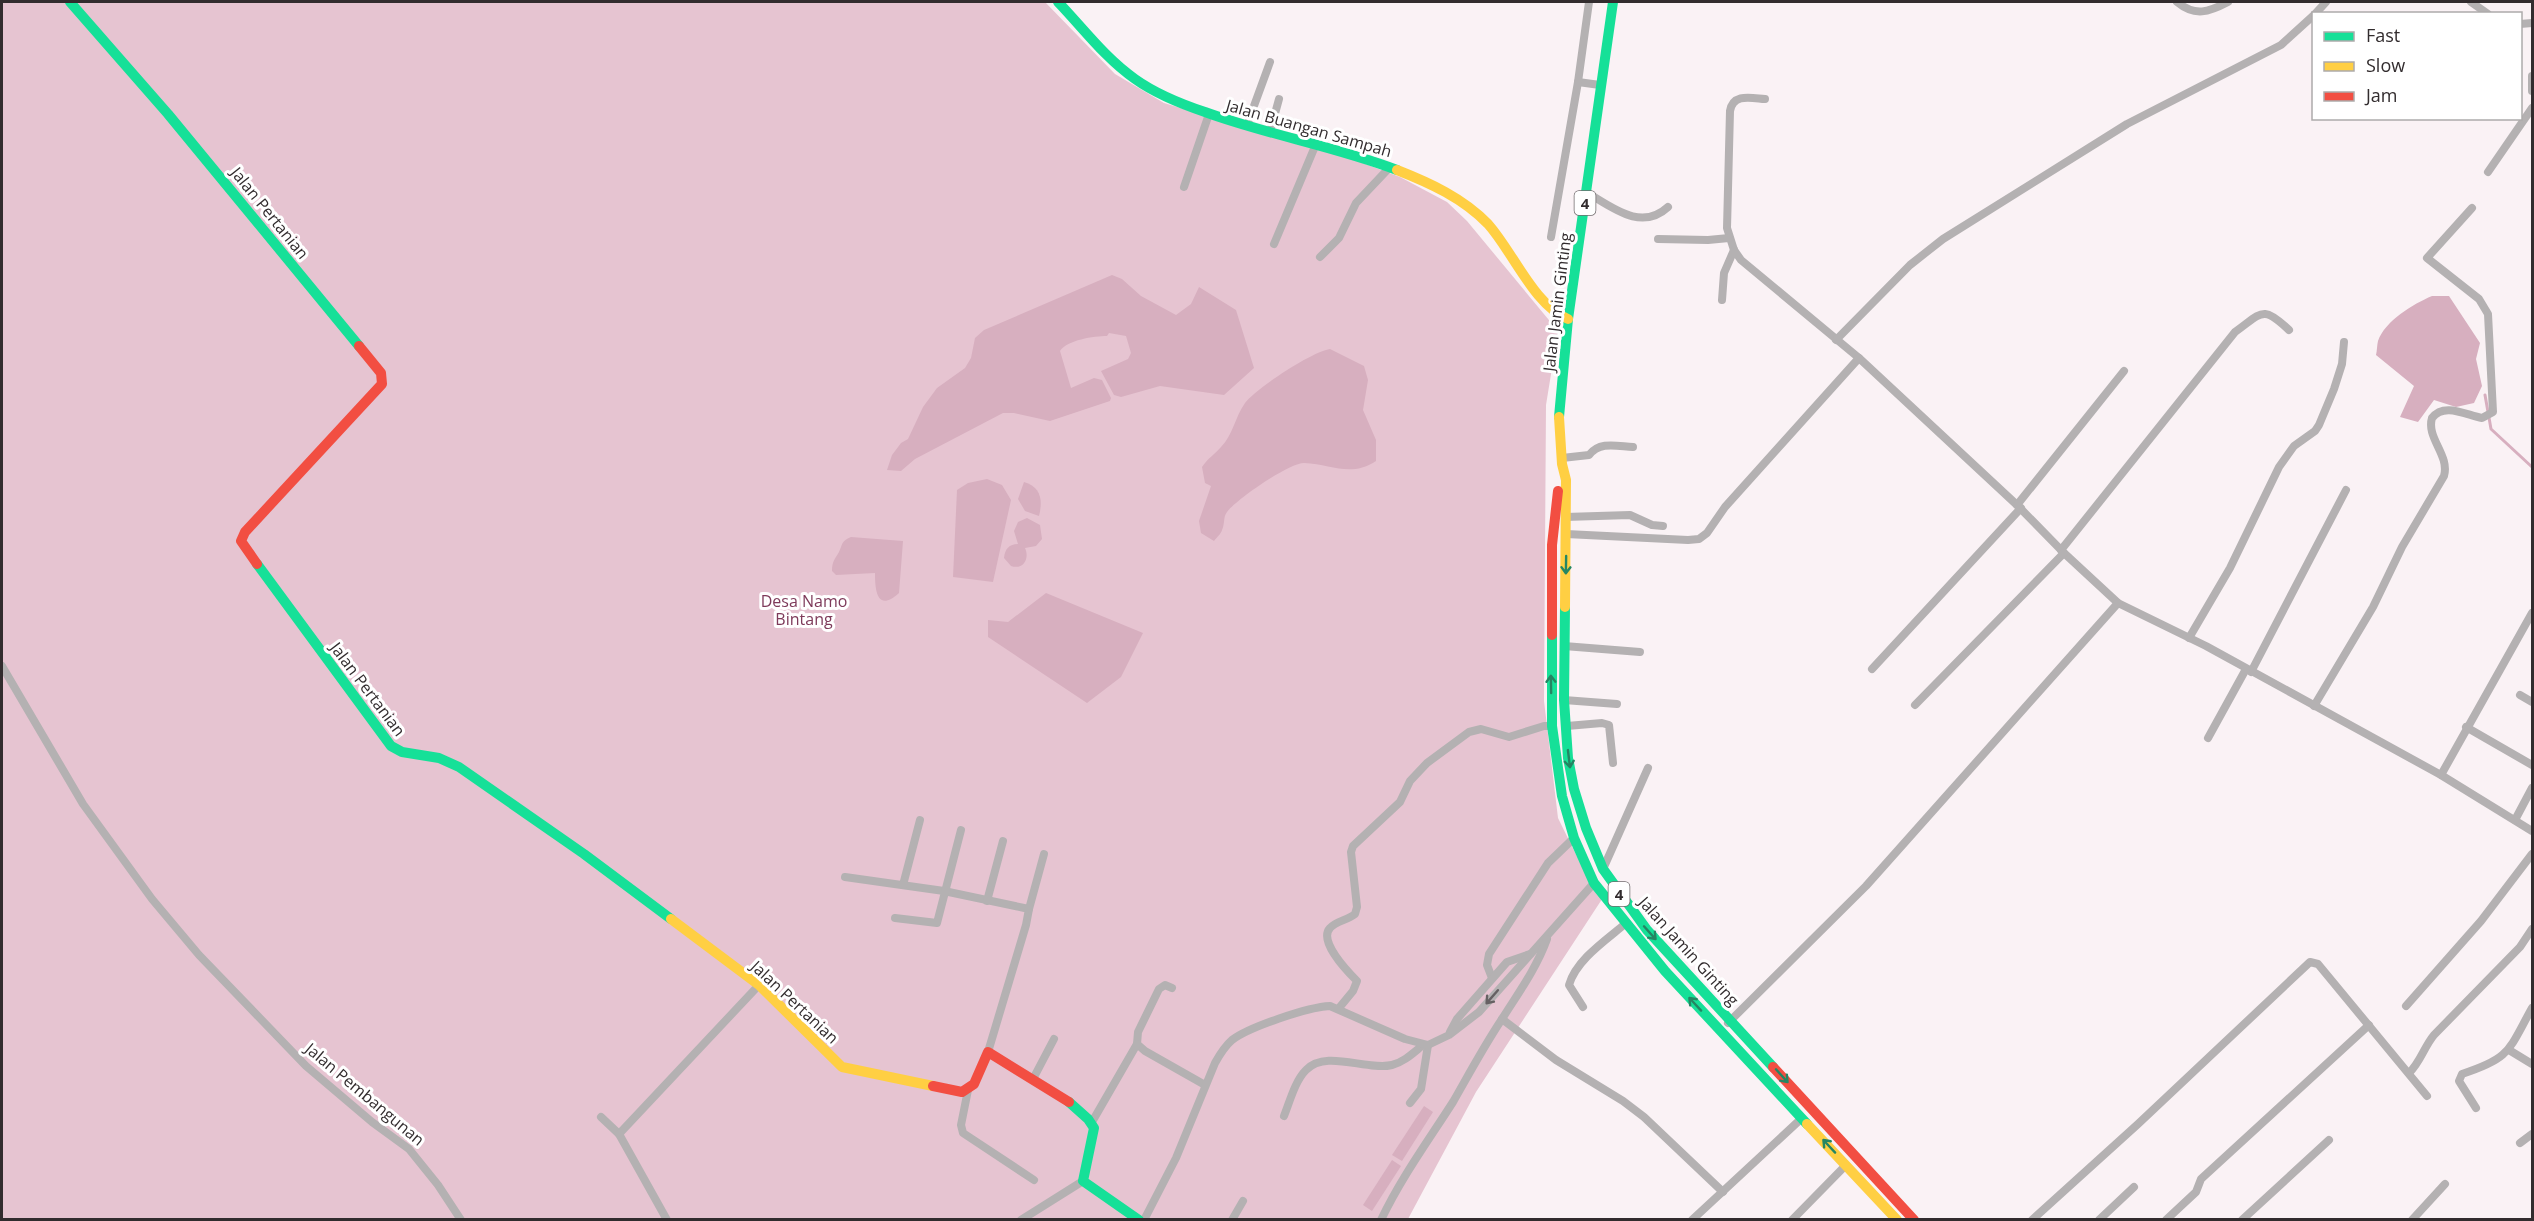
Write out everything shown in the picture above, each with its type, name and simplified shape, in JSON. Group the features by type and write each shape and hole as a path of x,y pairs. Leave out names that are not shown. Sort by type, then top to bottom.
{"main road":[{"name":"Jalan Pertanian","path":"70,2 168,114 381,373 382,384 379,389 244,532 241,541 394,749 439,758 459,767 584,854 759,986 842,1067 949,1091 968,1090"},
{"name":"Jalan Buangan Sampah","path":"1058,2 1115,65 1149,89 1209,114 1390,167 1456,197 1480,216 1511,254 1550,309 1568,318"},
{"name":"Jalan Jamin Ginting","path":"1613,2 1568,318 1559,417 1562,461 1561,517 1552,545 1551,625 1552,726 1562,796 1574,838 1594,883 1625,924 1719,1029 1898,1220"},
{"name":"Jalan Jamin Ginting","path":"1561,517 1566,534 1564,700 1568,758 1579,808 1603,869 1647,930 1914,1220"},
{"path":"968,1090 974,1084 988,1052 1086,1114 1092,1122 1094,1135 1083,1181 1139,1220"}],"street":[{"path":"1551,237 1578,82 1589,2"},
{"path":"2177,2 2188,9 2204,12 2228,2"},
{"path":"2471,2 2485,12"},
{"path":"1836,340 1910,265 1943,239 2127,124 2281,45 2312,16"},
{"path":"1247,125 1270,62"},
{"path":"2532,75 2532,91"},
{"path":"1578,82 1600,85"},
{"path":"1765,99 1737,98 1730,106 1727,221 1729,238 1734,250 1742,260 1859,358 2019,506 2063,552 2118,603 2189,638 2440,775 2532,831"},
{"path":"1270,132 1279,99"},
{"path":"2488,172 2532,108"},
{"path":"1184,187 1209,114"},
{"path":"1274,244 1316,144"},
{"path":"1320,257 1339,238 1356,203 1390,167"},
{"path":"1586,192 1625,213 1641,218 1659,215 1668,207"},
{"path":"2314,706 2373,607 2402,547 2444,476 2446,465 2431,428 2432,418 2438,412 2449,410 2487,417 2493,411 2486,310 2479,299 2427,258 2472,208"},
{"path":"1658,239 1729,238"},
{"path":"1722,300 1724,273 1734,250"},
{"path":"1915,705 2063,552 2235,332 2260,314 2268,313 2289,330"},
{"path":"2189,638 2230,568 2279,467 2294,446 2315,431 2319,424 2337,381 2342,364 2344,342"},
{"path":"1566,534 1688,540 1703,536 1725,507 1859,358"},
{"path":"1872,669 2019,506 2124,371"},
{"path":"1562,461 1588,455 1594,448 1601,445 1633,447"},
{"path":"2208,738 2249,671 2346,490"},
{"path":"1561,517 1630,515 1652,525 1663,526"},
{"path":"1719,1029 1732,1020 1866,886 2118,603"},
{"path":"2440,775 2532,613"},
{"path":"1564,646 1640,652"},
{"name":"Jalan Pembangunan","path":"2,666 83,804 128,867 194,949 240,999 331,1089 409,1149 438,1185 461,1220"},
{"path":"2520,695 2532,702"},
{"path":"1564,700 1617,704"},
{"path":"1567,726 1602,723 1609,726 1613,763"},
{"path":"1339,1008 1353,991 1357,981 1342,967 1327,935 1331,927 1355,914 1357,907 1351,852 1356,841 1400,802 1410,781 1427,763 1469,732 1481,729 1509,737 1544,726 1552,726"},
{"path":"2466,727 2532,765"},
{"path":"1603,869 1648,768"},
{"path":"2515,820 2532,788"},
{"path":"903,885 920,820"},
{"path":"895,918 936,924 961,830"},
{"path":"1492,978 1487,965 1490,954 1548,863 1574,838"},
{"path":"987,901 1003,842"},
{"path":"988,1052 1026,925 1044,854"},
{"path":"2406,1006 2481,921 2532,854"},
{"path":"845,877 944,891 1029,909"},
{"path":"1284,1116 1299,1080 1313,1064 1328,1060 1371,1067 1391,1065 1449,1035 1479,1012 1594,883"},
{"path":"1583,1007 1569,985 1572,976 1604,942 1625,924"},
{"path":"2409,1073 2415,1068 2423,1048 2434,1035 2520,946 2532,929"},
{"path":"1381,1220 1412,1163 1535,969 1548,936"},
{"path":"1449,1035 1457,1019 1507,962 1530,954"},
{"path":"2032,1220 2138,1124 2307,963 2312,961 2318,964 2427,1096"},
{"path":"1092,1122 1137,1044 1138,1032 1159,989 1165,985 1172,988"},
{"path":"619,1134 759,986"},
{"path":"1144,1220 1176,1158 1218,1056 1233,1040 1255,1028 1322,1007 1339,1008 1396,1035 1426,1045"},
{"path":"2476,1108 2459,1081 2462,1074 2491,1065 2509,1050 2532,1008"},
{"path":"1502,1019 1556,1060 1623,1101 1644,1117 1723,1192"},
{"path":"2166,1220 2196,1192 2202,1179 2369,1025"},
{"path":"1033,1079 1054,1039"},
{"path":"1137,1044 1145,1051 1205,1085"},
{"path":"1410,1103 1421,1089 1426,1045"},
{"path":"2509,1050 2532,1064"},
{"path":"968,1090 961,1125 963,1132 1034,1180"},
{"path":"600,1117 619,1134 666,1217"},
{"path":"1692,1220 1802,1118"},
{"path":"2520,1143 2532,1134"},
{"path":"2242,1220 2329,1140"},
{"path":"1792,1220 1846,1165"},
{"path":"1021,1220 1083,1181"},
{"path":"2412,1220 2445,1184"},
{"path":"2099,1220 2134,1188"},
{"path":"1232,1220 1243,1201"}],"green space":[{"name":"Desa Namo Bintang","path":"2,2 1045,2 1115,74 1164,103 1352,159 1400,177 1447,202 1467,221 1558,331 1546,405 1544,701 1558,818 1589,881 1606,893 1476,1092 1408,1219 2,1220"}],"shaded area":[{"path":"1112,275 1122,279 1141,296 1176,315 1191,304 1199,287 1236,310 1254,368 1224,395 1160,386 1121,397 1114,395 1101,371 1128,359 1131,353 1126,336 1109,333 1107,336 1081,339 1068,344 1060,351 1071,388 1094,378 1102,380 1111,398 1110,401 1050,421 1014,413 1003,413 915,459 901,471 887,470 892,455 901,443 908,439 923,407 937,388 965,368 971,358 975,338 984,330"},
{"path":"2432,296 2449,296 2480,343 2476,359 2482,386 2474,403 2456,407 2434,400 2418,422 2400,417 2414,386 2376,355 2378,341 2393,320 2408,308"},
{"path":"1330,349 1364,366 1368,380 1363,410 1376,440 1376,461 1358,469 1341,469 1304,463 1287,469 1233,506 1226,514 1223,528 1214,541 1201,533 1199,521 1211,486 1205,483 1202,467 1225,442 1245,403 1260,389 1285,372 1311,356"},
{"path":"987,479 1002,485 1011,500 993,582 953,577 957,490 968,483"},
{"path":"1024,482 1034,487 1039,495 1041,505 1039,516 1025,511 1018,499"},
{"path":"1027,518 1040,525 1042,539 1036,546 1025,548 1027,556 1022,565 1011,566 1004,558 1005,552 1010,546 1018,544 1014,531 1018,522"},
{"path":"851,537 903,541 899,593 892,599 886,601 879,597 875,573 836,575 832,571 833,562 843,543"},
{"path":"1046,593 1143,633 1121,677 1087,703 988,637 988,620 1008,622"},
{"path":"1424,1106 1433,1112 1402,1161 1392,1155"},
{"path":"1392,1160 1401,1166 1372,1211 1363,1205"}],"waterway":[{"path":"2485,395 2491,429 2532,467"}],"traffic: fast":[{"path":"70,2 168,114 359,346"},
{"path":"1058,2 1114,62 1135,79 1160,94 1229,120 1397,170"},
{"path":"1559,417 1568,319 1613,2"},
{"path":"257,564 391,746 402,752 439,758 459,767 584,854 671,919"},
{"path":"1565,607 1564,700 1568,758 1574,789 1586,828 1603,869 1647,930 1773,1067"},
{"path":"1552,635 1552,726 1562,796 1574,838 1594,883 1665,971 1807,1124"},
{"path":"1069,1102 1088,1119 1094,1128 1083,1181 1139,1220"}],"traffic: slow":[{"path":"1397,170 1446,192 1468,206 1488,224 1534,290 1556,312 1568,319"},
{"path":"1559,417 1562,464 1566,480 1565,607"},
{"path":"671,919 759,985 842,1067 933,1086"},
{"path":"1807,1124 1897,1220"}],"traffic: jam":[{"path":"257,564 241,541 245,532 382,384 381,373 359,346"},
{"path":"1552,635 1552,545 1558,491"},
{"path":"933,1086 962,1092 974,1084 988,1052 1069,1102"},
{"path":"1773,1067 1914,1220"}]}
